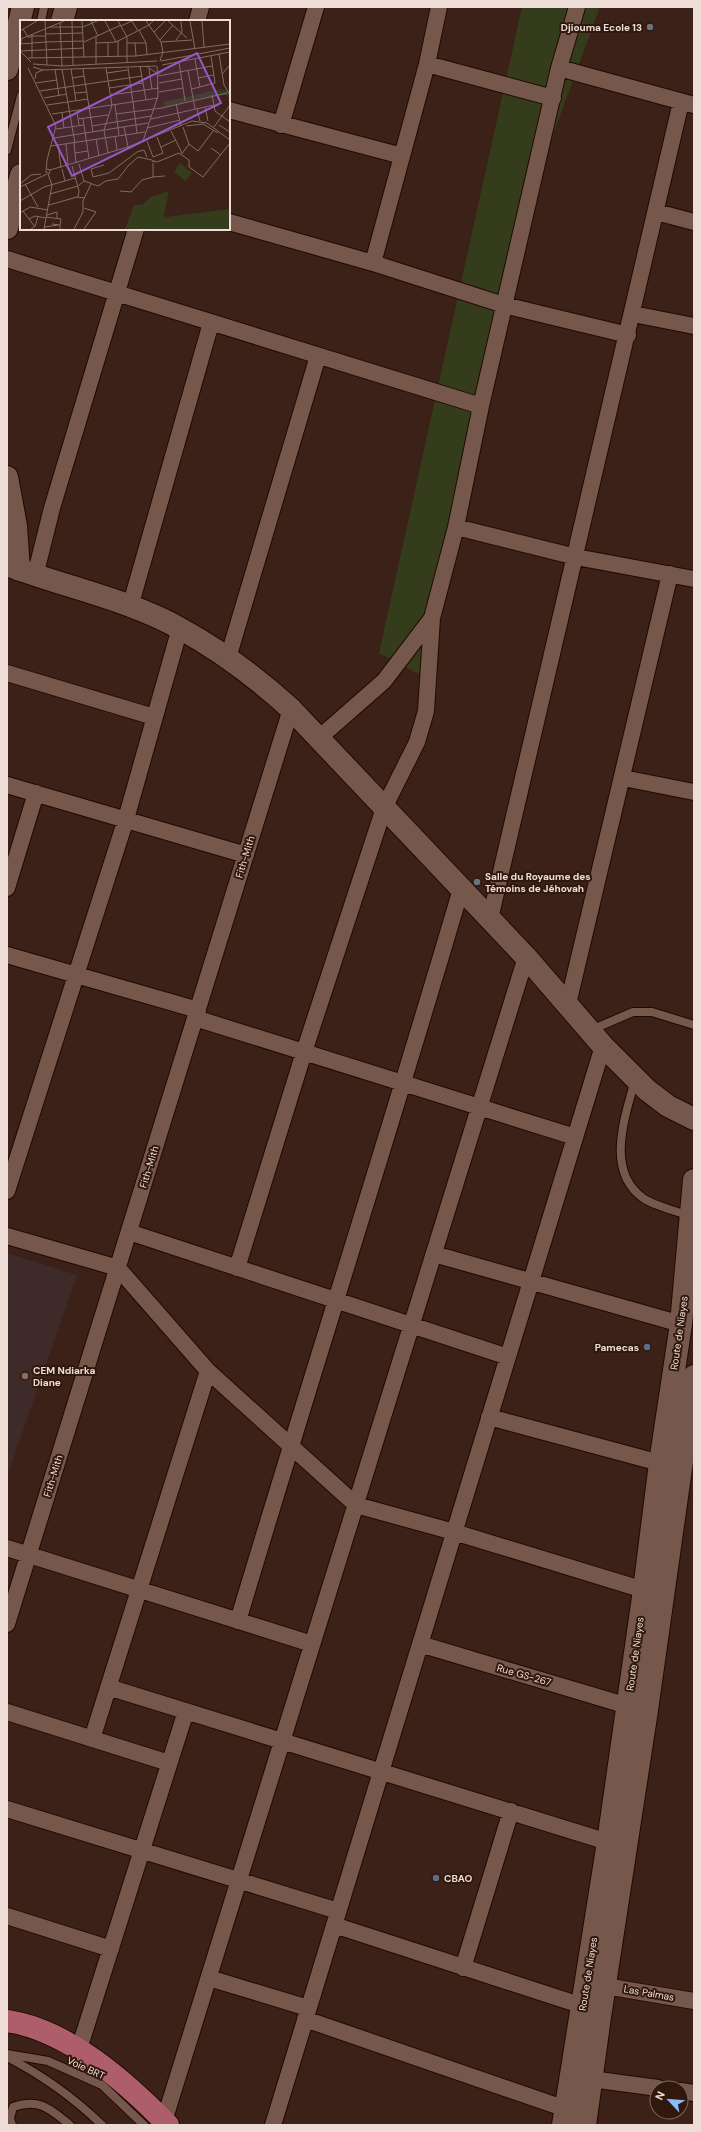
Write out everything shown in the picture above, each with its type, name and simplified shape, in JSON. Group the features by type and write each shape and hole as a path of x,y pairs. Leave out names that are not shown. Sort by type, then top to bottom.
{"main road":[{"path":"7,69 23,7"},
{"path":"62,20 66,7"},
{"path":"7,228 20,179"},
{"path":"7,477 16,526 17,572 130,606 180,628 228,658 265,686 291,709 319,738 526,957 597,1038 647,1090 668,1106 694,1120"},
{"name":"Route de Niayes","path":"565,2117 628,1706 660,1463 681,1324 692,1216 694,1180"},
{"name":"Route de Niayes","path":"585,2125 647,1710 693,1385"},
{"path":"7,2021 45,2031 80,2049 116,2078 159,2124"}],"street":[{"path":"197,20 201,7"},
{"path":"281,125 316,7"},
{"path":"374,263 427,64 439,7"},
{"path":"237,1268 304,1052 384,808 417,742 426,711 432,618 456,527 481,406 559,68 577,7"},
{"path":"427,64 553,98"},
{"path":"490,919 656,212 688,104 559,68"},
{"path":"230,110 402,156"},
{"path":"656,212 694,222"},
{"path":"230,222 374,263 504,305 628,335"},
{"path":"17,572 52,508 118,294 136,230"},
{"path":"7,259 481,406"},
{"path":"633,314 694,326"},
{"path":"130,606 211,323"},
{"path":"228,658 318,356"},
{"path":"456,527 576,557 694,579"},
{"path":"568,1004 670,574"},
{"path":"319,738 384,680 432,618"},
{"path":"7,1191 126,819 180,628"},
{"path":"7,673 154,717"},
{"name":"Fith-Mith","path":"7,1624 291,709"},
{"path":"622,778 694,792"},
{"path":"7,786 36,793 246,855"},
{"path":"7,888 36,793"},
{"path":"238,1621 290,1446 404,1083 461,889"},
{"path":"7,955 76,974 197,1014 304,1052 575,1137"},
{"path":"159,2124 239,1880 526,957"},
{"path":"276,2124 307,2013 575,1137 597,1038"},
{"path":"129,1232 508,1356"},
{"path":"7,1236 118,1268 208,1371 356,1505 454,1532 644,1590"},
{"path":"434,1254 531,1283 681,1324"},
{"path":"92,1739 208,1371"},
{"path":"490,1417 660,1463"},
{"path":"7,1548 312,1644"},
{"name":"Rue GS-267","path":"420,1644 628,1706"},
{"path":"108,1687 608,1842"},
{"path":"80,2049 186,1711"},
{"path":"7,1712 169,1763"},
{"path":"7,1809 239,1880 463,1968 583,2006"},
{"path":"463,1968 511,1811"},
{"path":"7,1916 111,1949"},
{"path":"208,1978 307,2013 565,2117"},
{"name":"Las Palmas","path":"605,1986 694,2001"},
{"path":"591,2079 649,2087"}],"lane":[{"path":"40,20 44,7"},
{"path":"7,150 20,100"},
{"path":"597,1038 633,1012 652,1012 694,1025"},
{"path":"636,1077 625,1117 620,1152 626,1179 643,1198 692,1216"},
{"name":"Voie BRT","path":"7,2054 48,2061 102,2085 159,2124"},
{"path":"7,2057 35,2071 83,2106 102,2125"},
{"path":"12,2125 10,2118 13,2107 27,2102 46,2106 70,2125"}],"shaded area":[{"name":"CEM Ndiarka Diane","path":"7,1253 77,1275 7,1477"}],"green space":[{"path":"522,7 600,7 527,205 426,678 379,653"}],"place":[{"name":"Djiouma Ecole 13","path":"650,27"},
{"name":"Salle du Royaume des Témoins de Jéhovah","path":"477,882"},
{"name":"Pamecas","path":"647,1347"},
{"name":"CEM Ndiarka Diane","path":"25,1376"},
{"name":"CBAO","path":"436,1878"}]}
